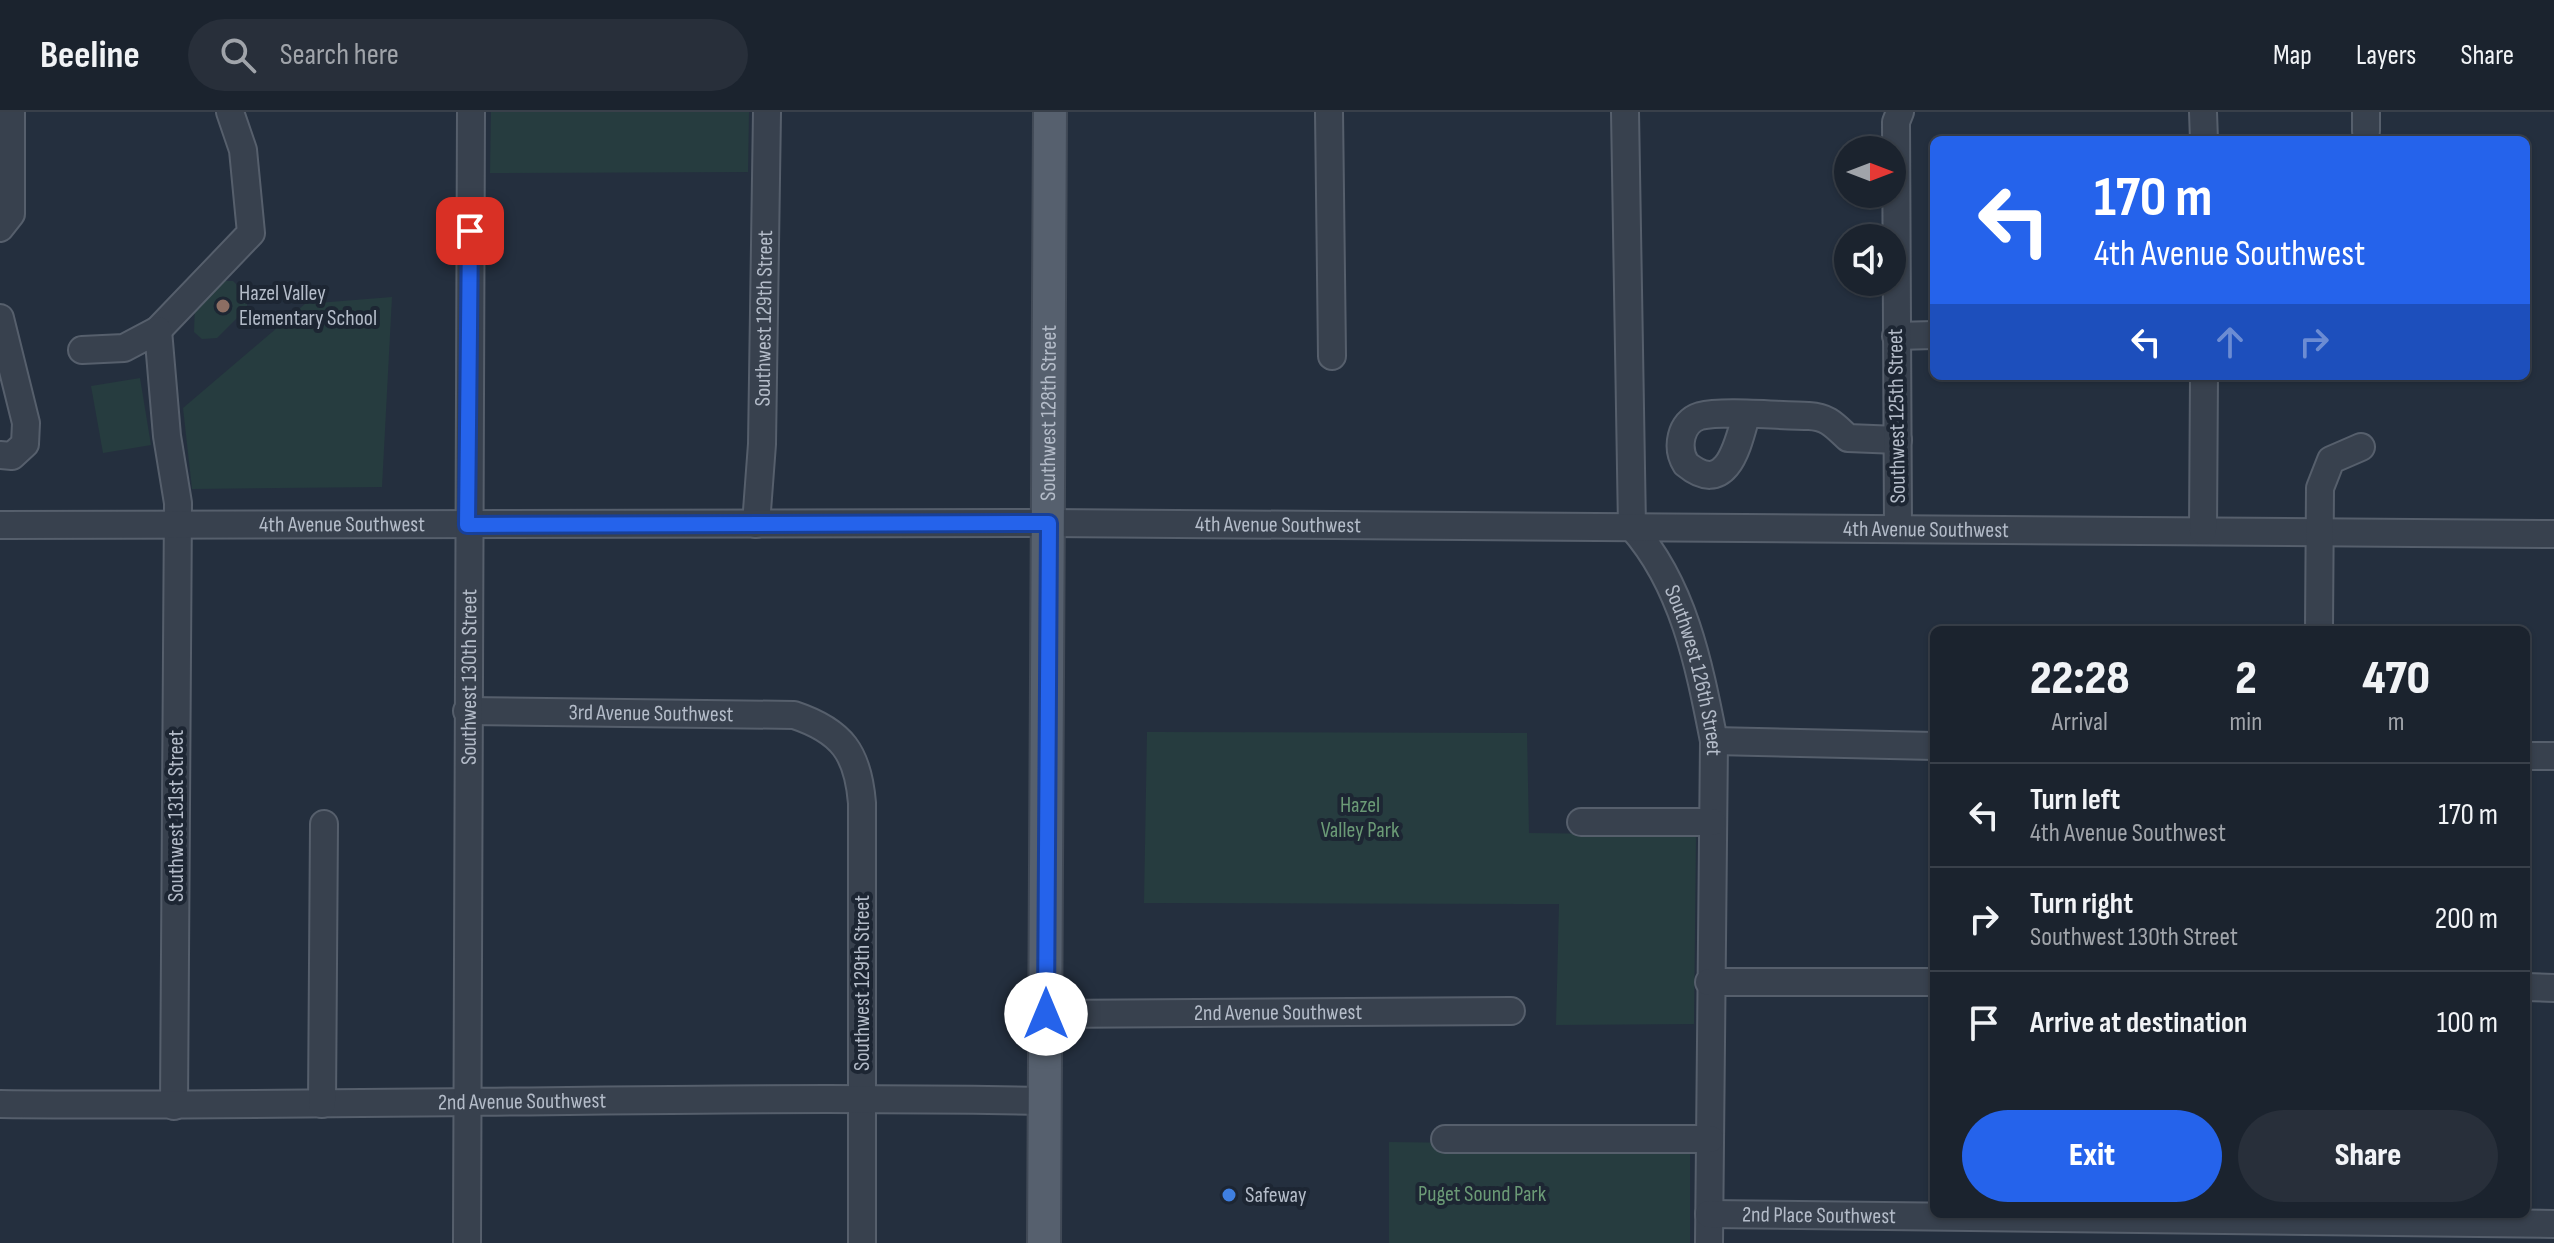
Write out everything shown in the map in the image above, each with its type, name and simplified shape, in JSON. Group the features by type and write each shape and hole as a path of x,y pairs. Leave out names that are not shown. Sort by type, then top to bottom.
{"main road":[{"name":"Southwest 128th Street","path":"1044,1243 1050,112"}],"street":[{"path":"0,228 11,214 11,112"},
{"path":"82,350 124,348 158,330 251,233 243,150 230,112"},
{"name":"Southwest 130th Street","path":"467,1243 467,525 471,112"},
{"name":"Southwest 129th Street","path":"756,524 762,444 767,112"},
{"path":"1329,112 1332,356"},
{"path":"1625,112 1632,527"},
{"name":"Southwest 125th Street","path":"1898,529 1896,122 1900,112"},
{"path":"2203,112 2204,136"},
{"path":"0,318 26,423 25,444 12,456 0,455"},
{"name":"Southwest 131st Street","path":"158,330 167,436 178,490 174,1106"},
{"path":"1896,336 1930,335"},
{"path":"2203,531 2204,380"},
{"path":"1746,416 1816,416 1831,420 1848,438 1898,440"},
{"path":"2319,626 2320,488 2325,470 2336,456 2361,447"},
{"name":"4th Avenue Southwest","path":"0,525 1049,523 2554,534"},
{"name":"Southwest 126th Street","path":"1632,527 1655,555 1672,588 1699,664 1714,741 1709,982 1709,1243"},
{"name":"3rd Avenue Southwest","path":"467,711 766,713 794,715 832,731"},
{"name":"Southwest 129th Street","path":"832,731 853,759 860,778 862,803 862,1243"},
{"path":"1714,741 1930,746"},
{"path":"2530,756 2554,756"},
{"path":"1581,822 1712,822"},
{"path":"322,1104 324,824"},
{"path":"1709,982 1930,982"},
{"path":"2530,987 2554,988"},
{"name":"2nd Avenue Southwest","path":"1046,1014 1511,1011"},
{"name":"2nd Avenue Southwest","path":"0,1104 174,1106 861,1097 1044,1101"},
{"path":"1445,1139 1710,1139"},
{"name":"2nd Place Southwest","path":"1709,1214 2314,1226 2554,1224"}],"green space":[{"path":"491,112 749,112 748,172 490,173"},
{"path":"217,281 233,281 247,295 247,308 217,338 202,339 194,332 195,304"},
{"path":"392,297 382,487 192,489 183,408 305,304"},
{"path":"140,378 151,445 103,453 91,386"},
{"name":"Hazel Valley Park","path":"1147,732 1527,733 1529,833 1696,835 1694,1024 1556,1025 1559,904 1144,903"},
{"name":"Puget Sound Park","path":"1389,1142 1690,1146 1690,1243 1389,1243"}],"place":[{"name":"Hazel Valley Elementary School","path":"223,306"},
{"name":"Safeway","path":"1229,1195"}],"route":[{"path":"470,231 467,525 1049,523 1046,1014"}]}
